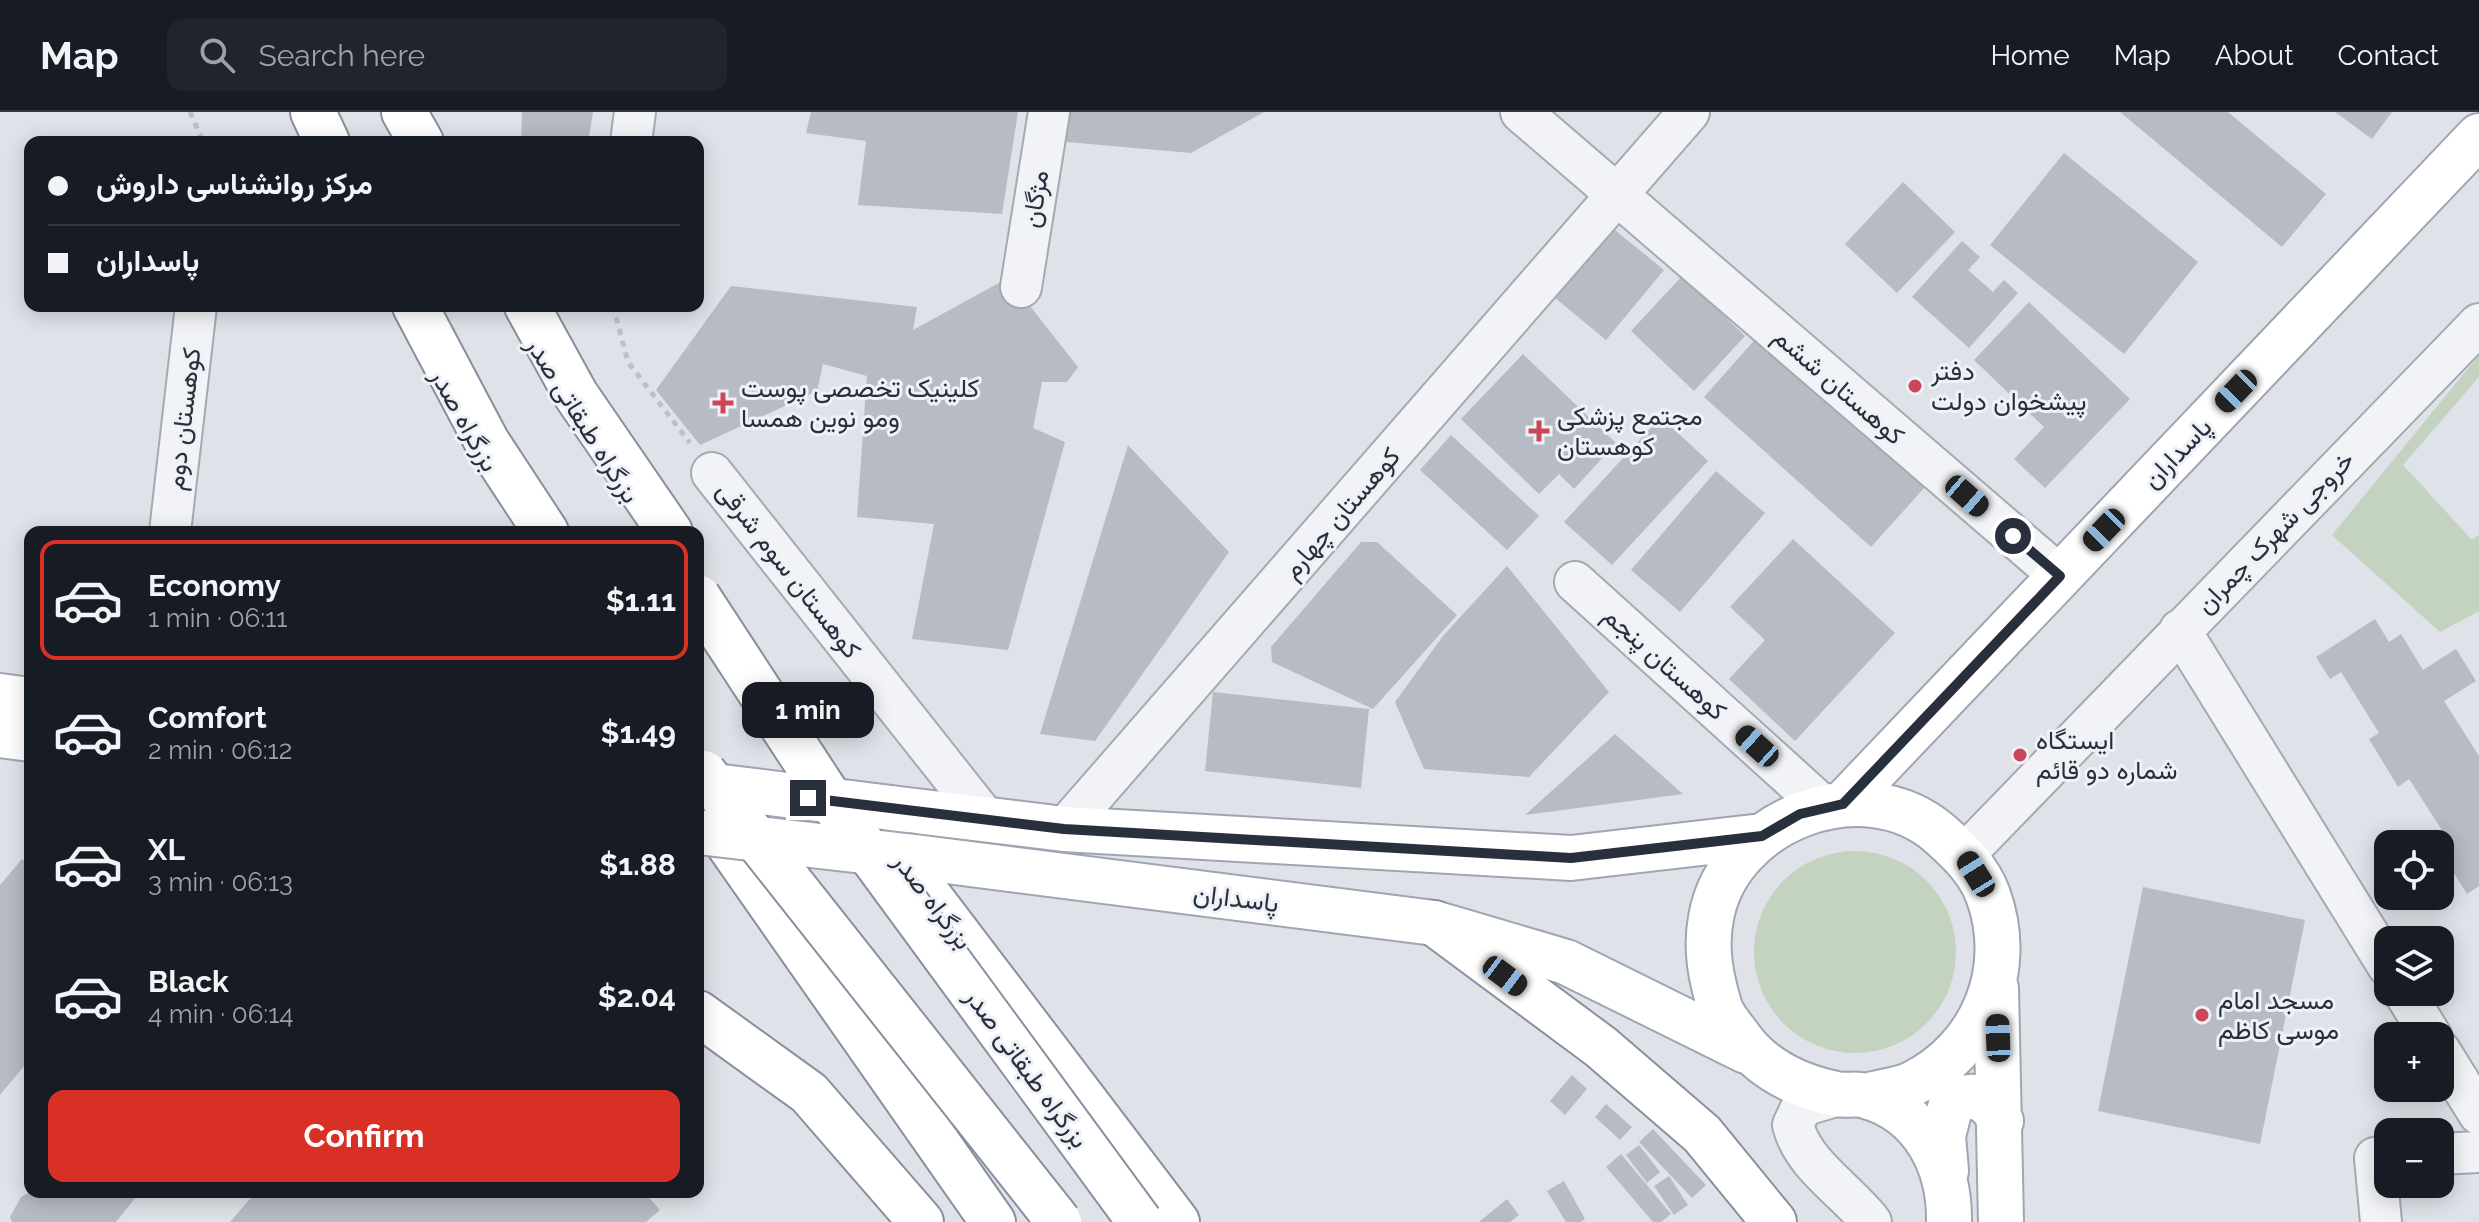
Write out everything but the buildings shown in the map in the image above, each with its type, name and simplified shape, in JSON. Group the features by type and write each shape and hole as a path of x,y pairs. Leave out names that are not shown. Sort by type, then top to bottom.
{"main road":[{"path":"300,112 310,136"},
{"path":"313,112 324,136"},
{"path":"404,112 418,136"},
{"path":"420,112 433,136"},
{"name":"پاسداران","path":"1834,806 2060,576 2479,136"},
{"name":"بزرگراه صدر","path":"405,312 526,526"},
{"path":"418,312 487,442 542,526"},
{"name":"بزرگراه طبقاتی صدر","path":"516,312 567,401 650,526"},
{"path":"530,312 576,395 666,526"},
{"name":"بزرگراه صدر","path":"704,582 850,791 1164,1215"},
{"name":"بزرگراه طبقاتی صدر","path":"704,606 834,805 1164,1215"},
{"path":"0,696 24,699"},
{"path":"0,735 24,738"},
{"path":"704,772 1059,1222"},
{"path":"704,785 1064,829 1433,852 1571,858 1762,836"},
{"path":"704,805 1039,1222"},
{"path":"1947,1179 1922,1132 1907,1118 1852,1095 1791,1082 1750,1053 1722,1013 1709,966 1711,917 1729,872 1762,836 1800,814 1834,806 1888,808 1929,825 1964,855 1988,893 1999,937 1996,982 2001,1222"},
{"path":"704,807 993,1222"},
{"name":"پاسداران","path":"704,833 1434,923 1566,962 1750,1053"},
{"path":"1433,852 1434,923 1601,1047 1702,1134 1774,1222"},
{"path":"1852,1095 1911,1085 1950,1060 1979,1025 1996,982"},
{"path":"704,1017 809,1093 921,1222"},
{"path":"1949,1222 1943,1136 1951,1104 1962,1097 1977,1095 1990,1102 2001,1121"}],"street":[{"path":"632,136 635,112"},
{"name":"مژگان","path":"1021,287 1049,112"},
{"name":"کوهستان ششم","path":"1521,112 2060,576"},
{"name":"کوهستان چهارم","path":"1064,829 1689,112"},
{"name":"کوهستان دوم","path":"171,526 195,312"},
{"name":"خروجی شهرک چمران","path":"2374,943 2180,630 2479,324"},
{"name":"کوهستان سوم شرقی","path":"712,473 985,818"},
{"name":"کوهستان پنجم","path":"1575,582 1834,806"},
{"path":"1964,855 2180,630"},
{"path":"2454,1074 2479,1114"},
{"path":"1852,1095 1802,1106 1793,1125 1797,1140 1808,1156 1853,1199 1871,1222"},
{"path":"2454,1153 2479,1152"},
{"path":"2379,1198 2381,1222"}],"path":[{"path":"190,112 200,136"},
{"path":"615,312 628,362 712,473"}],"green space":[{"path":"2479,355 2479,377 2403,465 2472,540 2479,535 2479,611 2440,632 2332,535"},
{"path":"1855,851 1894,858 1927,880 1949,913 1956,952 1949,991 1927,1024 1894,1046 1855,1053 1816,1046 1783,1024 1761,991 1754,952 1761,913 1783,880 1816,858"}],"place":[{"name":"دفتر پیشخوان دولت","path":"1915,386"},
{"name":"کلینیک تخصصی پوست ومو نوین همسا","path":"723,403"},
{"name":"مجتمع پزشکی کوهستان","path":"1539,431"},
{"name":"ایستگاه شماره دو قائم","path":"2020,755"},
{"name":"مسجد امام موسی کاظم","path":"2202,1015"}],"route":[{"path":"808,798 1064,829 1571,858 1762,836 1800,814 1843,804 2060,576 2013,536"}]}
